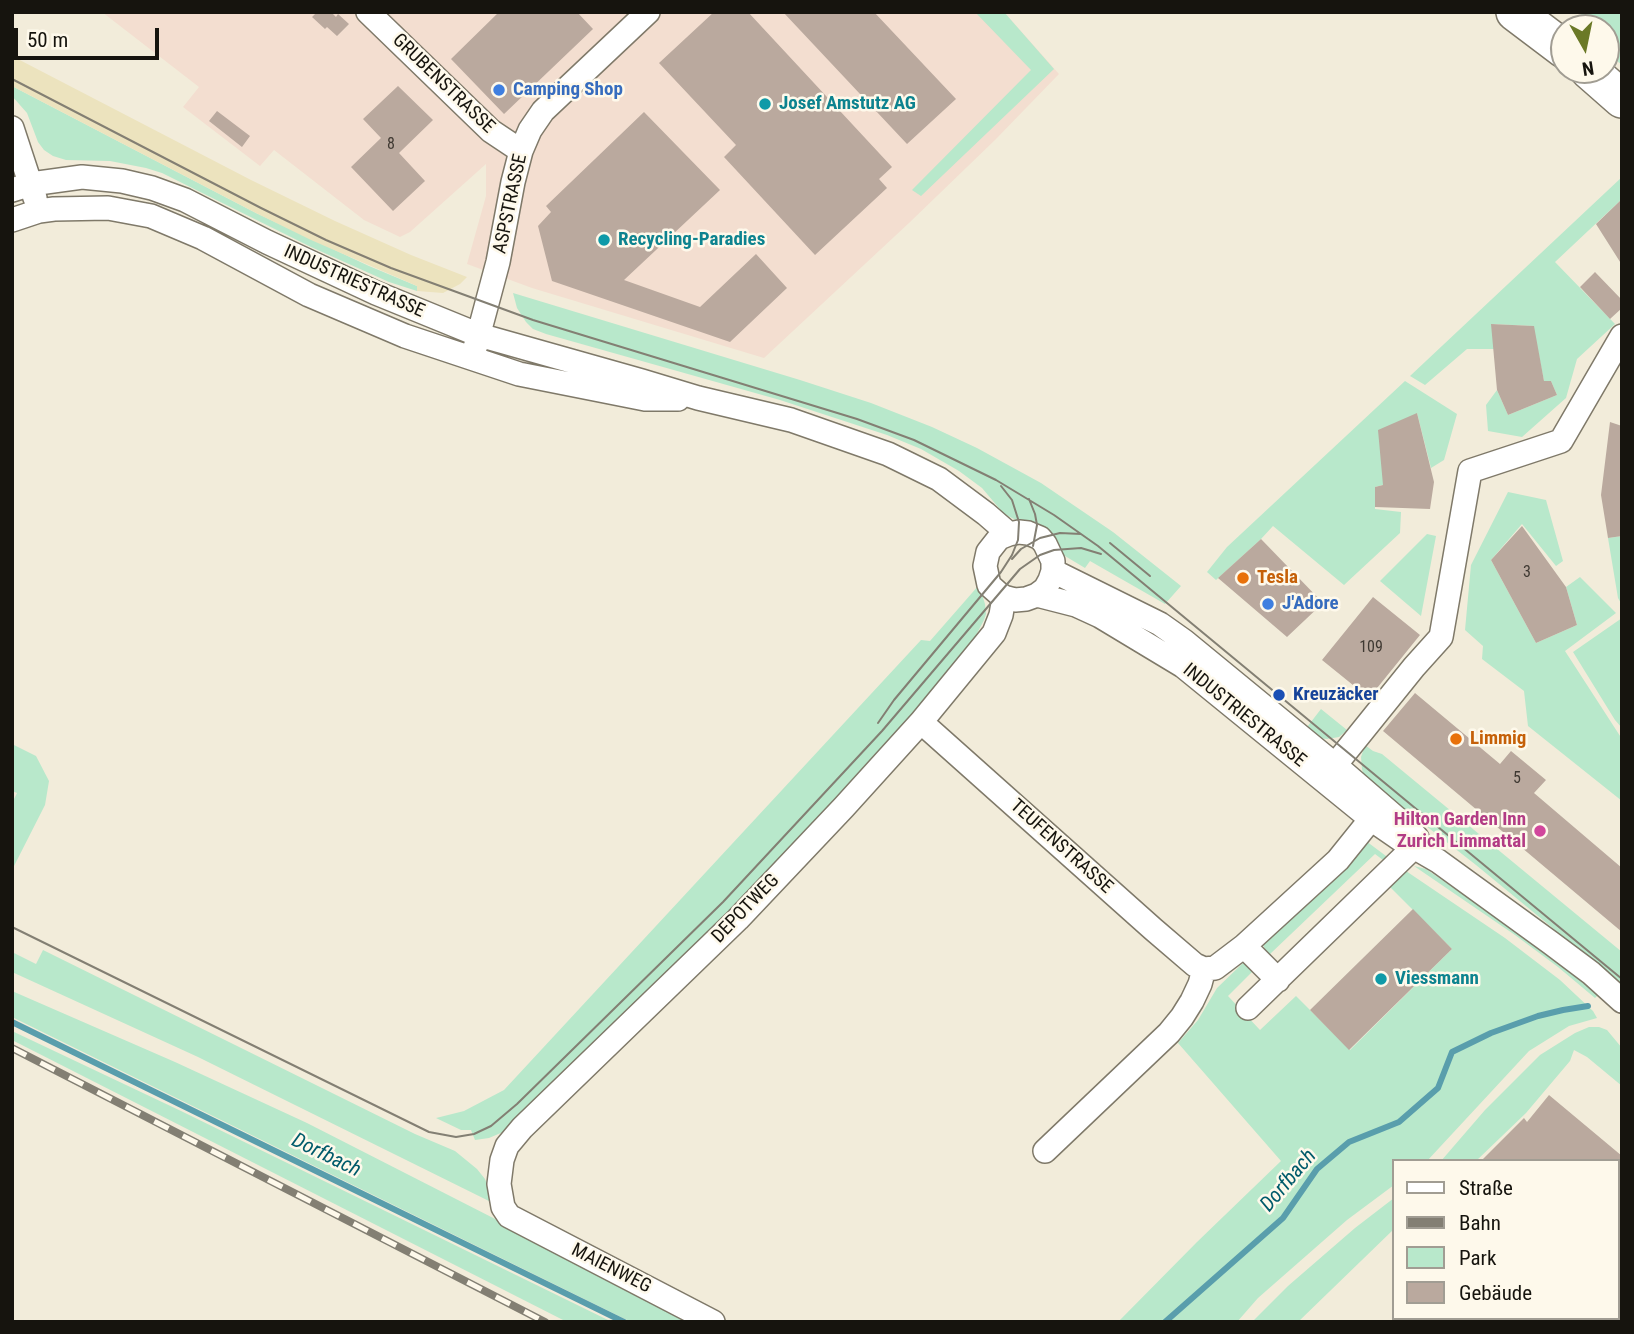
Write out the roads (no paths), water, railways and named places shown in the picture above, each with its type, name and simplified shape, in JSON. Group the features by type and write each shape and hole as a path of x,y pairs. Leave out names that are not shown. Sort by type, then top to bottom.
{"main road":[{"path":"1516,12 1550,38"},
{"path":"1605,84 1622,99"}],"street":[{"name":"GRUBENSTRASSE","path":"368,12 491,131 521,151"},
{"name":"ASPSTRASSE","path":"472,358 498,262 513,182 530,130 543,111 648,12"},
{"path":"12,128 21,187 38,211"},
{"name":"INDUSTRIESTRASSE","path":"21,187 82,177 122,181 152,188 184,200 376,293 478,335 698,398 791,420 888,454 939,479 1009,534 1028,533 1040,538 1050,551 1053,571 1160,624 1184,640 1409,829 1438,861"},
{"name":"INDUSTRIESTRASSE","path":"12,220 38,211 54,209 108,208 151,215 203,238 309,295 405,336 519,374 645,399 698,398"},
{"path":"1335,765 1441,637 1470,471 1560,441 1622,336"},
{"name":"INDUSTRIESTRASSE","path":"964,498 988,552 985,566 993,589 1004,597 1015,600 1026,600 1037,595 1076,606 1100,616 1183,666 1371,819 1438,861 1551,943 1622,1000"},
{"path":"988,552 999,538 1009,534"},
{"path":"1037,595 1045,589 1053,571"},
{"name":"DEPOTWEG","path":"509,1216 500,1196 500,1172 507,1146 522,1128 738,919 921,722 993,633 1001,615 1004,597"},
{"name":"TEUFENSTRASSE","path":"921,722 1153,929 1195,965 1206,969"},
{"path":"1045,1151 1170,1033 1192,1001 1206,969 1214,968 1244,946 1338,860 1371,819"},
{"path":"1248,1008 1415,847"},
{"path":"1244,946 1278,980"},
{"name":"MAIENWEG","path":"509,1216 713,1322"}],"waterway":[{"name":"Dorfbach","path":"1165,1322 1283,1218 1317,1169 1349,1142 1399,1122 1438,1088 1452,1052 1491,1033 1538,1016 1588,1006"},
{"name":"Dorfbach","path":"12,1022 624,1322"}],"tram line":[{"path":"12,79 261,208 391,268 533,320 857,419 914,440 996,480 1054,515 1098,546 1622,979"},
{"path":"878,723 1012,555 1018,540 1019,522 1012,500 1001,486"},
{"path":"1029,499 1037,525 1033,546"},
{"path":"1012,559 1021,549 1040,538 1060,533 1081,534"},
{"path":"1110,543 1150,576"},
{"path":"12,927 429,1132 456,1137 474,1134 491,1126 517,1104 723,902 882,731 1020,569 1040,555 1054,550 1081,548 1101,554"}],"railway":[{"path":"12,1048 545,1322"}],"place":[{"name":"Camping Shop","path":"499,90"},
{"name":"Josef Amstutz AG","path":"765,104"},
{"name":"Recycling-Paradies","path":"604,240"},
{"name":"Tesla","path":"1243,578"},
{"name":"J'Adore","path":"1268,604"},
{"name":"Kreuzäcker","path":"1279,695"},
{"name":"Limmig","path":"1456,739"},
{"name":"Hilton Garden Inn Zurich Limmattal","path":"1540,831"},
{"name":"Viessmann","path":"1381,979"}]}
